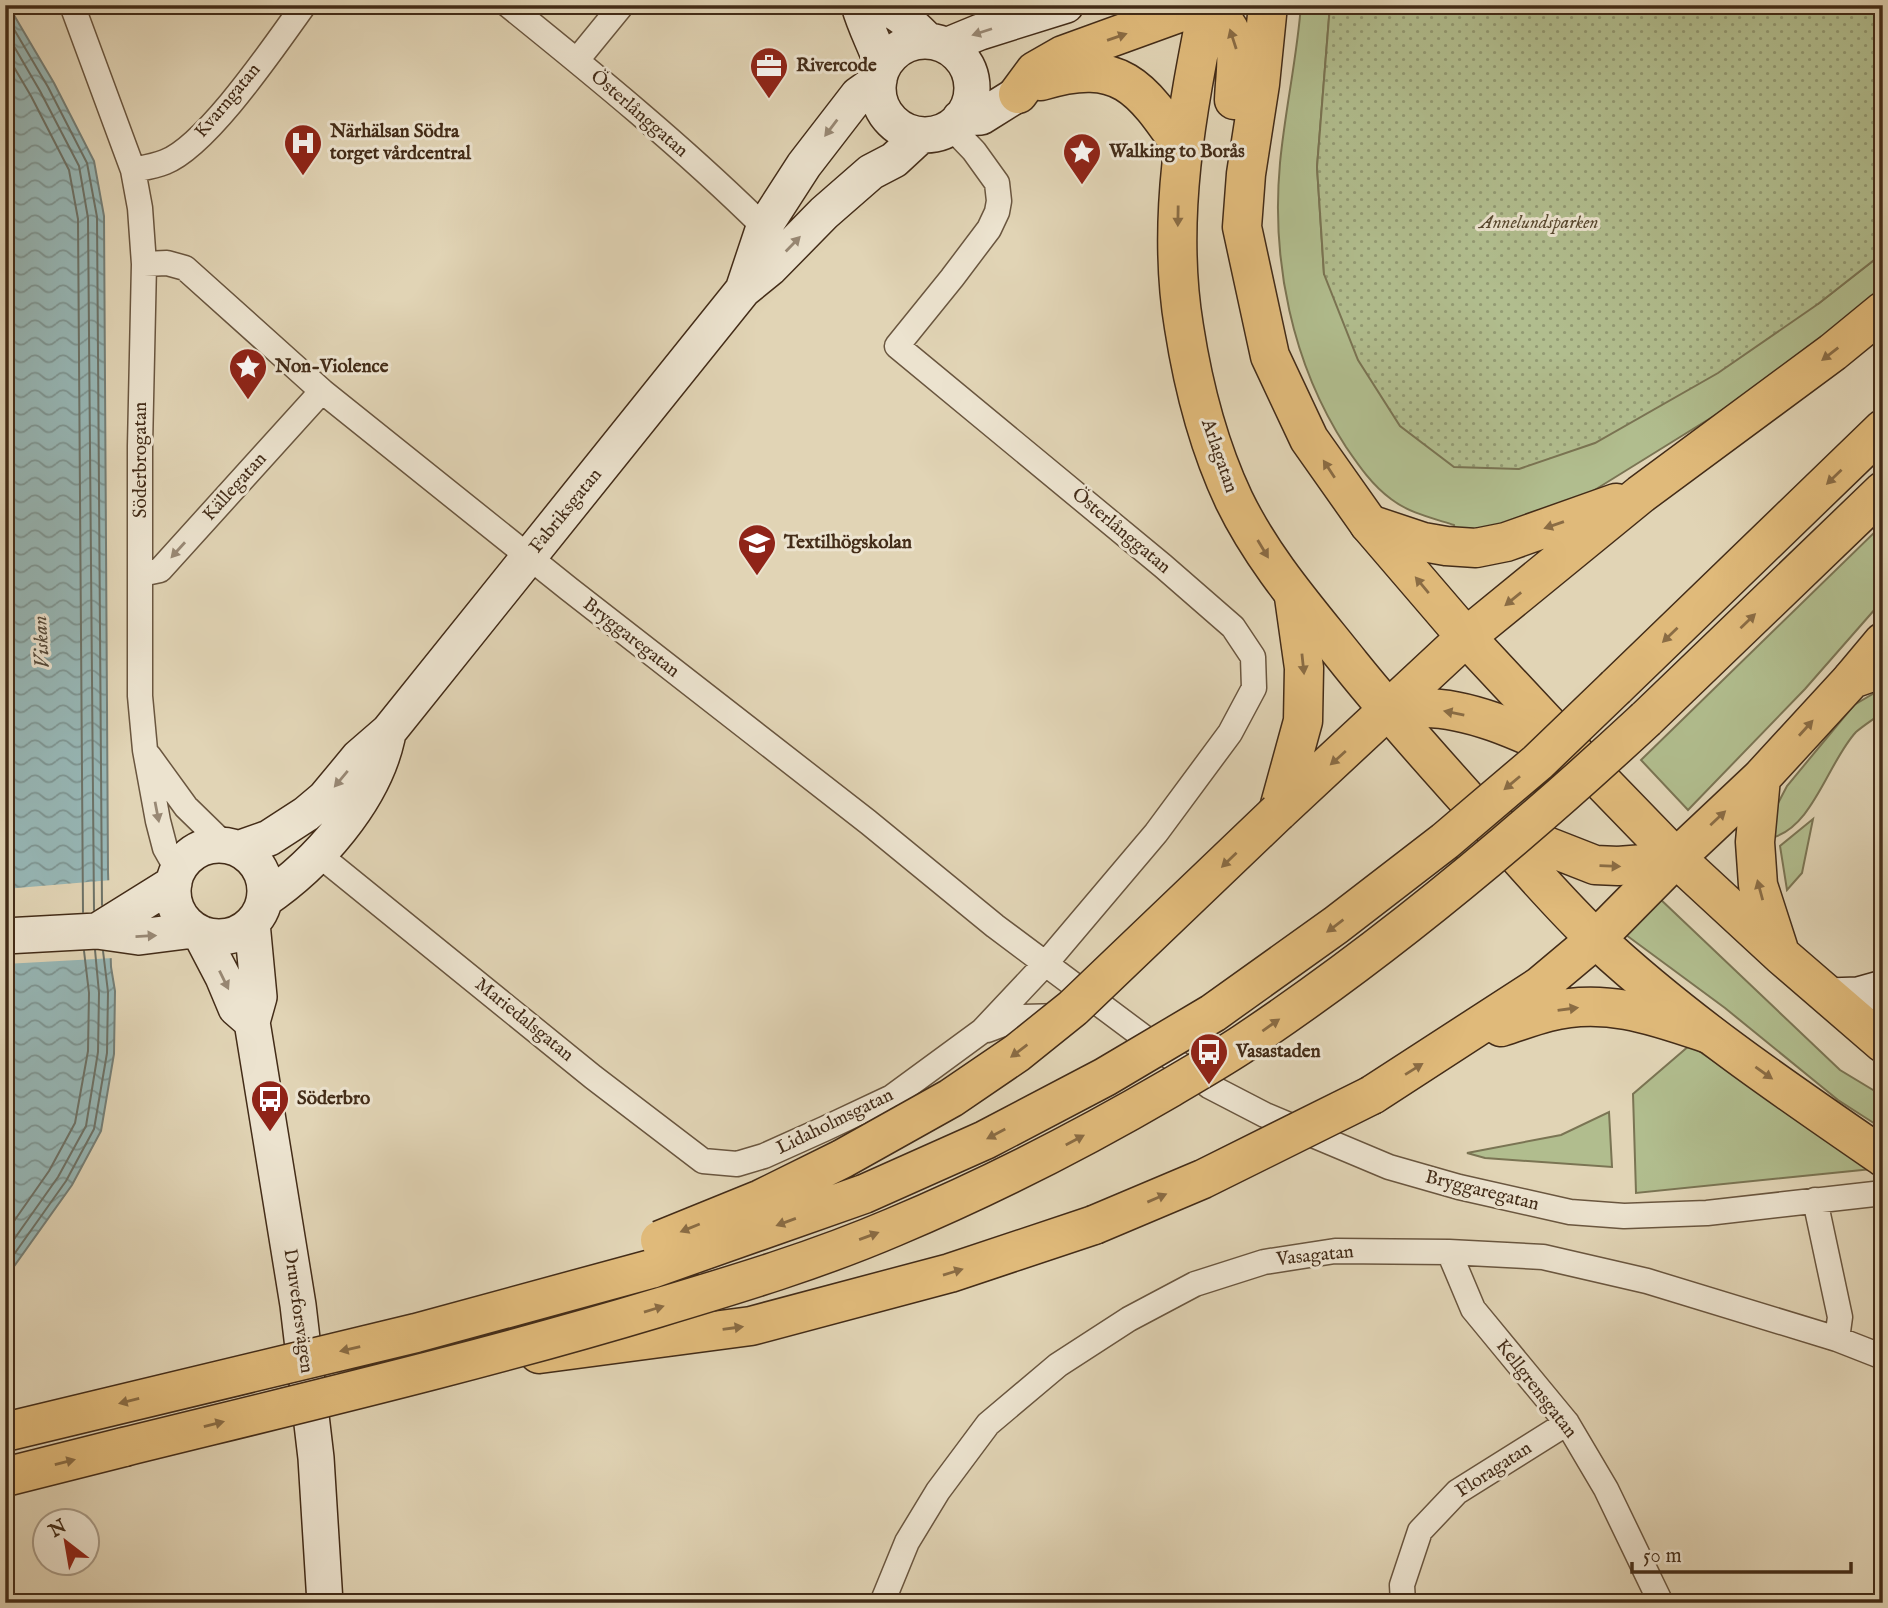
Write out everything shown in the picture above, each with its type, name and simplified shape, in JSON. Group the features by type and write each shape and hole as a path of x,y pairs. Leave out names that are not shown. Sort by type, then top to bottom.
{"main road":[{"path":"1018,93 1035,71 1063,55 1201,5"},
{"path":"1209,5 1228,24 1238,56 1233,190 1270,356 1309,439 1369,524 1466,638 1580,759 1676,858 1781,955 1883,1043"},
{"name":"Arlagatan","path":"1209,5 1182,147 1178,259 1183,325 1196,389 1234,500 1294,597 1388,712 1596,939 1709,1034"},
{"path":"1242,227 1246,174 1260,84 1268,5"},
{"path":"1018,93 1041,81 1071,72 1108,75 1136,88 1153,106 1182,147"},
{"path":"416,1333 761,1199 842,1159 951,1098 1017,1053 1073,1008 1278,812 1466,638 1642,494 1833,352 1883,311"},
{"path":"5,1433 416,1333 652,1269 864,1194 985,1140 1105,1077 1213,1013 1336,925 1455,832 1538,762 1883,429"},
{"path":"5,1477 570,1334 746,1281 889,1229 1004,1178 1127,1113 1240,1046 1362,961 1470,876 1567,792 1883,491"},
{"path":"1369,524 1423,542 1476,548 1506,542 1642,494"},
{"path":"1278,812 1303,722 1304,668 1294,597"},
{"path":"446,1367 751,1326 950,1273 1094,1225 1203,1179 1372,1095 1540,986 1596,939 1867,673 1883,642"},
{"path":"1388,712 1422,708 1484,719 1580,759"},
{"path":"1761,778 1755,842 1758,885 1781,955"},
{"path":"1488,823 1595,865 1644,864 1676,858"},
{"path":"1456,1042 1550,1011 1588,1006 1619,1007 1647,1013 1709,1034 1882,1169"}],"street":[{"name":"Söderbrogatan","path":"72,5 133,170 140,208 144,264 140,446 140,696 145,750 165,848 176,877"},
{"name":"Kvarngatan","path":"133,170 166,162 191,145 229,106 304,5"},
{"name":"Österlånggatan","path":"508,5 577,60 720,184 764,227"},
{"path":"577,60 622,5"},
{"path":"859,5 867,32 877,49 881,73 878,93 881,105 897,126 944,127 982,117 1018,93"},
{"path":"878,5 888,8 957,54 966,65 971,79 968,106 944,127"},
{"path":"881,73 897,50 906,45 937,43 1066,5"},
{"name":"Fabriksgatan","path":"743,290 764,227 836,122 881,73"},
{"name":"Österlånggatan","path":"944,127 975,152 996,183 999,201 997,212 989,229 897,346 1233,627 1252,657 1254,688 1230,733 1156,833 1046,963"},
{"name":"Fabriksgatan","path":"232,848 269,838 306,814 324,797 359,757 389,731 743,290 770,268 824,213 871,172 944,127"},
{"name":"Bryggaregatan","path":"144,264 167,263 185,268 322,391 529,557 868,821 995,926 1209,1086 1265,1115 1389,1167 1459,1187 1570,1212 1624,1216 1707,1213 1815,1200 1882,1169"},
{"name":"Källegatan","path":"141,574 160,570 322,391"},
{"name":"Fabriksgatan","path":"258,911 318,854 349,818 382,761 389,731"},
{"path":"5,936 97,931 139,937 197,932 215,937 231,936 258,911 264,884 260,870 250,858 232,848 186,807 145,750"},
{"path":"197,932 183,920 175,906 176,877 185,860 195,852 206,847 232,848"},
{"name":"Mariedalsgatan","path":"318,854 593,1077 703,1161"},
{"path":"97,931 176,877"},
{"name":"Druveforsvägen","path":"258,911 259,997 251,1023 298,1305 316,1458 325,1603"},
{"name":"Druveforsvägen","path":"197,932 223,977 236,1008 251,1023"},
{"name":"Lidaholmsgatan","path":"703,1161 737,1164 764,1156 892,1097 982,1031 1046,963"},
{"path":"1828,996 1858,995 1883,988"},
{"name":"Bryggaregatan","path":"982,1031 1022,1017 1080,1015 1120,1020"},
{"path":"1815,1200 1840,1317 1837,1339"},
{"name":"Vasagatan","path":"882,1603 907,1542 938,1491 988,1424 1058,1365 1129,1319 1195,1284 1264,1262 1335,1251 1449,1252 1543,1257 1647,1281 1837,1339 1883,1357"},
{"name":"Kellgrensgatan","path":"1449,1252 1473,1310 1567,1423 1606,1489 1661,1603"},
{"name":"Floragatan","path":"1404,1603 1402,1585 1420,1531 1457,1492 1567,1423"}],"green space":[{"path":"1301,5 1330,5 1317,167 1324,274 1818,304 1883,253 1883,294 1730,406 1593,491 1558,509 1456,536 1454,525 1405,508 1384,494 1366,475 1327,415 1299,347 1283,274 1278,200 1282,143"},
{"name":"Annelundsparken","path":"1330,5 1883,5 1883,253 1818,304 1718,373 1595,443 1519,469 1454,467 1400,426 1358,360 1324,274 1317,167"},
{"path":"1883,524 1883,600 1805,689 1688,810 1641,760"},
{"path":"1883,688 1883,712 1856,732 1809,808 1798,821 1786,832 1771,838 1775,809 1787,786 1854,705"},
{"path":"1813,819 1802,873 1787,890 1780,846"},
{"path":"1658,897 1840,1070 1883,1096 1883,1129 1838,1100 1725,1008 1622,932"},
{"path":"1690,1045 1872,1169 1636,1193 1633,1094"},
{"path":"1609,1112 1612,1167 1485,1158 1467,1153 1561,1135"}],"water":[{"name":"Viskan","path":"5,5 8,5 54,83 94,161 104,216 108,872 111,967 115,991 114,1054 101,1131 72,1185 5,1279"}],"pier":[{"path":"112,880 114,958 5,964 5,889"}],"place":[{"name":"Rivercode","path":"769,100"},
{"name":"Närhälsan Södra torget vårdcentral","path":"303,177"},
{"name":"Walking to Borås","path":"1082,186"},
{"name":"Non-Violence","path":"248,401"},
{"name":"Textilhögskolan","path":"757,577"},
{"name":"Vasastaden","path":"1209,1086"},
{"name":"Söderbro","path":"270,1133"}]}
